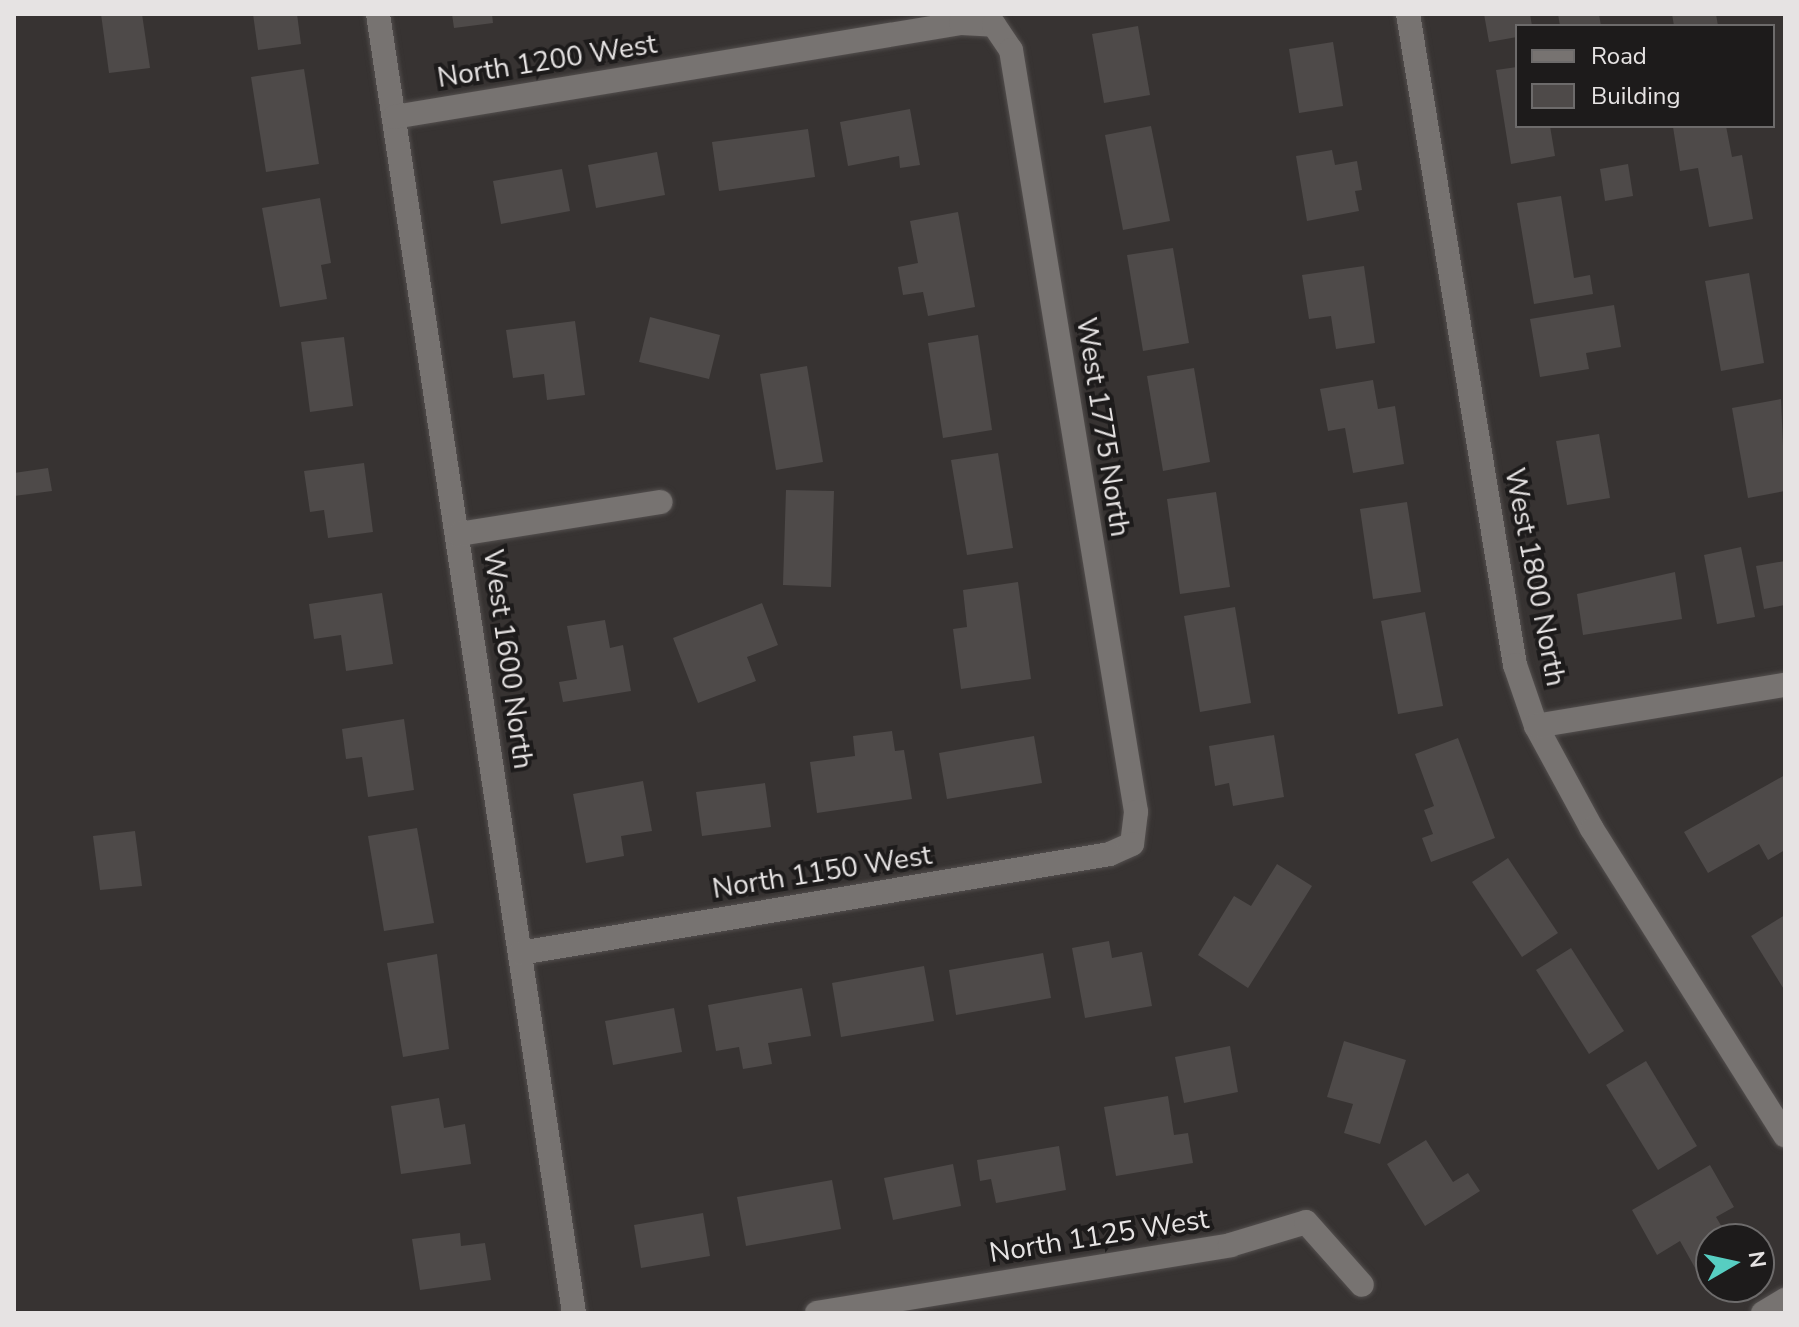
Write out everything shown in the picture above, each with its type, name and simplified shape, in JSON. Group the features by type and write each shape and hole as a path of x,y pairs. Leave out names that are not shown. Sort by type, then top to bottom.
{"street":[{"name":"West 1600 North","path":"378,14 459,534 574,1313"},
{"name":"West 1800 North","path":"1408,14 1515,665 1536,726 1592,829 1785,1135"},
{"name":"North 1200 West","path":"394,117 961,23 994,25"},
{"name":"West 1775 North","path":"994,25 1011,50 1014,65 1136,812 1132,844"},
{"path":"459,534 660,502"},
{"path":"1536,726 1785,685"},
{"name":"North 1150 West","path":"520,953 1110,854 1132,844"},
{"name":"North 1125 West","path":"817,1313 1230,1245 1306,1222 1362,1285"},
{"path":"1763,1313 1785,1300"}],"building":[{"path":"101,14 142,14 150,68 109,73"},
{"path":"253,14 297,14 301,44 258,50"},
{"path":"452,14 492,14 493,23 454,28"},
{"path":"1484,14 1530,14 1532,24 1515,24 1515,37 1489,42"},
{"path":"1558,14 1599,14 1601,24 1560,24"},
{"path":"1672,14 1716,14 1718,24 1674,24"},
{"path":"1138,26 1150,95 1104,103 1092,34"},
{"path":"1333,42 1343,106 1299,113 1289,49"},
{"path":"1515,67 1515,128 1550,128 1555,156 1511,164 1496,70"},
{"path":"304,69 319,164 266,172 251,77"},
{"path":"910,109 920,165 900,168 899,156 848,166 840,122"},
{"path":"1151,126 1170,221 1123,230 1105,135"},
{"path":"1673,128 1726,128 1732,157 1742,155 1753,219 1709,227 1698,168 1680,171"},
{"path":"808,129 815,177 719,191 712,142"},
{"path":"1332,150 1335,165 1357,161 1362,190 1355,191 1359,211 1307,221 1296,156"},
{"path":"657,152 665,195 596,208 588,165"},
{"path":"1628,164 1633,196 1605,201 1600,169"},
{"path":"562,169 570,211 501,224 493,181"},
{"path":"1561,196 1574,278 1590,275 1593,294 1534,304 1517,203"},
{"path":"320,198 331,263 321,265 327,299 280,307 262,208"},
{"path":"958,212 975,307 928,316 923,292 903,295 898,267 918,263 910,221"},
{"path":"1173,248 1189,343 1143,351 1127,255"},
{"path":"1364,266 1375,343 1336,349 1331,316 1309,319 1302,275"},
{"path":"1749,273 1764,363 1721,371 1705,281"},
{"path":"1614,305 1621,347 1586,353 1589,369 1540,377 1530,319"},
{"path":"650,317 720,335 709,379 639,362"},
{"path":"575,321 585,395 547,400 544,374 513,378 506,330"},
{"path":"978,335 992,430 943,438 928,343"},
{"path":"344,337 353,406 310,412 301,342"},
{"path":"807,366 823,462 776,470 760,374"},
{"path":"1194,368 1210,462 1163,471 1147,376"},
{"path":"1373,380 1378,409 1395,406 1404,464 1353,473 1345,428 1328,431 1320,389"},
{"path":"1781,399 1785,491 1748,498 1732,408"},
{"path":"1599,434 1610,498 1567,505 1556,441"},
{"path":"998,453 1013,548 967,555 951,460"},
{"path":"364,463 373,532 328,538 324,510 310,512 304,471"},
{"path":"48,468 52,491 14,496 14,473"},
{"path":"786,490 834,491 831,587 783,585"},
{"path":"1216,492 1230,587 1180,594 1167,499"},
{"path":"1407,502 1421,592 1373,599 1360,509"},
{"path":"1741,547 1755,617 1717,624 1704,555"},
{"path":"1785,561 1785,605 1764,609 1756,566"},
{"path":"1675,572 1682,619 1583,635 1577,594"},
{"path":"1018,582 1031,679 961,689 953,629 967,627 963,590"},
{"path":"382,593 393,664 346,671 341,635 314,639 309,604"},
{"path":"762,603 778,645 747,657 756,681 698,703 673,638"},
{"path":"1235,607 1251,703 1200,712 1184,616"},
{"path":"1425,612 1443,706 1398,714 1381,621"},
{"path":"605,620 610,648 623,645 631,691 563,702 559,682 577,679 567,626"},
{"path":"404,719 414,790 368,797 362,757 346,759 342,729"},
{"path":"892,731 895,751 904,750 912,799 817,813 810,762 855,756 853,736"},
{"path":"1274,735 1284,797 1233,806 1229,783 1215,786 1209,746"},
{"path":"1034,736 1042,783 947,799 939,753"},
{"path":"1458,738 1495,838 1431,862 1422,838 1433,834 1424,810 1434,806 1415,754"},
{"path":"1785,775 1785,850 1768,860 1759,844 1708,873 1684,832"},
{"path":"643,781 652,831 621,836 624,856 586,863 573,794"},
{"path":"765,783 771,827 702,836 696,792"},
{"path":"417,828 434,923 384,931 368,836"},
{"path":"135,831 142,886 100,890 93,836"},
{"path":"1508,858 1558,933 1522,957 1472,882"},
{"path":"1277,864 1312,886 1248,988 1198,955 1234,896 1251,906"},
{"path":"1785,915 1785,991 1751,936"},
{"path":"1109,941 1112,958 1142,952 1152,1006 1085,1018 1072,948"},
{"path":"1571,948 1624,1031 1589,1054 1536,970"},
{"path":"1043,953 1051,998 956,1015 949,970"},
{"path":"437,954 449,1049 403,1057 387,963"},
{"path":"924,966 934,1021 841,1037 832,983"},
{"path":"802,988 811,1036 768,1043 772,1064 743,1069 739,1047 716,1051 708,1005"},
{"path":"674,1008 682,1052 613,1065 605,1021"},
{"path":"1344,1041 1406,1060 1380,1144 1344,1133 1353,1104 1327,1097"},
{"path":"1230,1046 1238,1092 1184,1103 1175,1057"},
{"path":"1646,1061 1697,1146 1658,1170 1606,1085"},
{"path":"1168,1096 1174,1135 1188,1133 1193,1163 1116,1176 1104,1107"},
{"path":"439,1098 444,1128 465,1124 471,1164 401,1174 391,1106"},
{"path":"1426,1140 1453,1182 1468,1173 1480,1191 1425,1226 1387,1164"},
{"path":"1059,1146 1066,1190 996,1203 991,1179 980,1181 977,1160"},
{"path":"953,1164 961,1206 893,1220 884,1178"},
{"path":"1710,1165 1734,1207 1716,1217 1720,1223 1695,1223 1695,1268 1680,1241 1657,1255 1632,1210"},
{"path":"832,1180 841,1229 746,1246 737,1197"},
{"path":"703,1213 710,1256 641,1268 634,1225"},
{"path":"460,1233 461,1246 485,1243 491,1280 420,1290 412,1239"}]}
